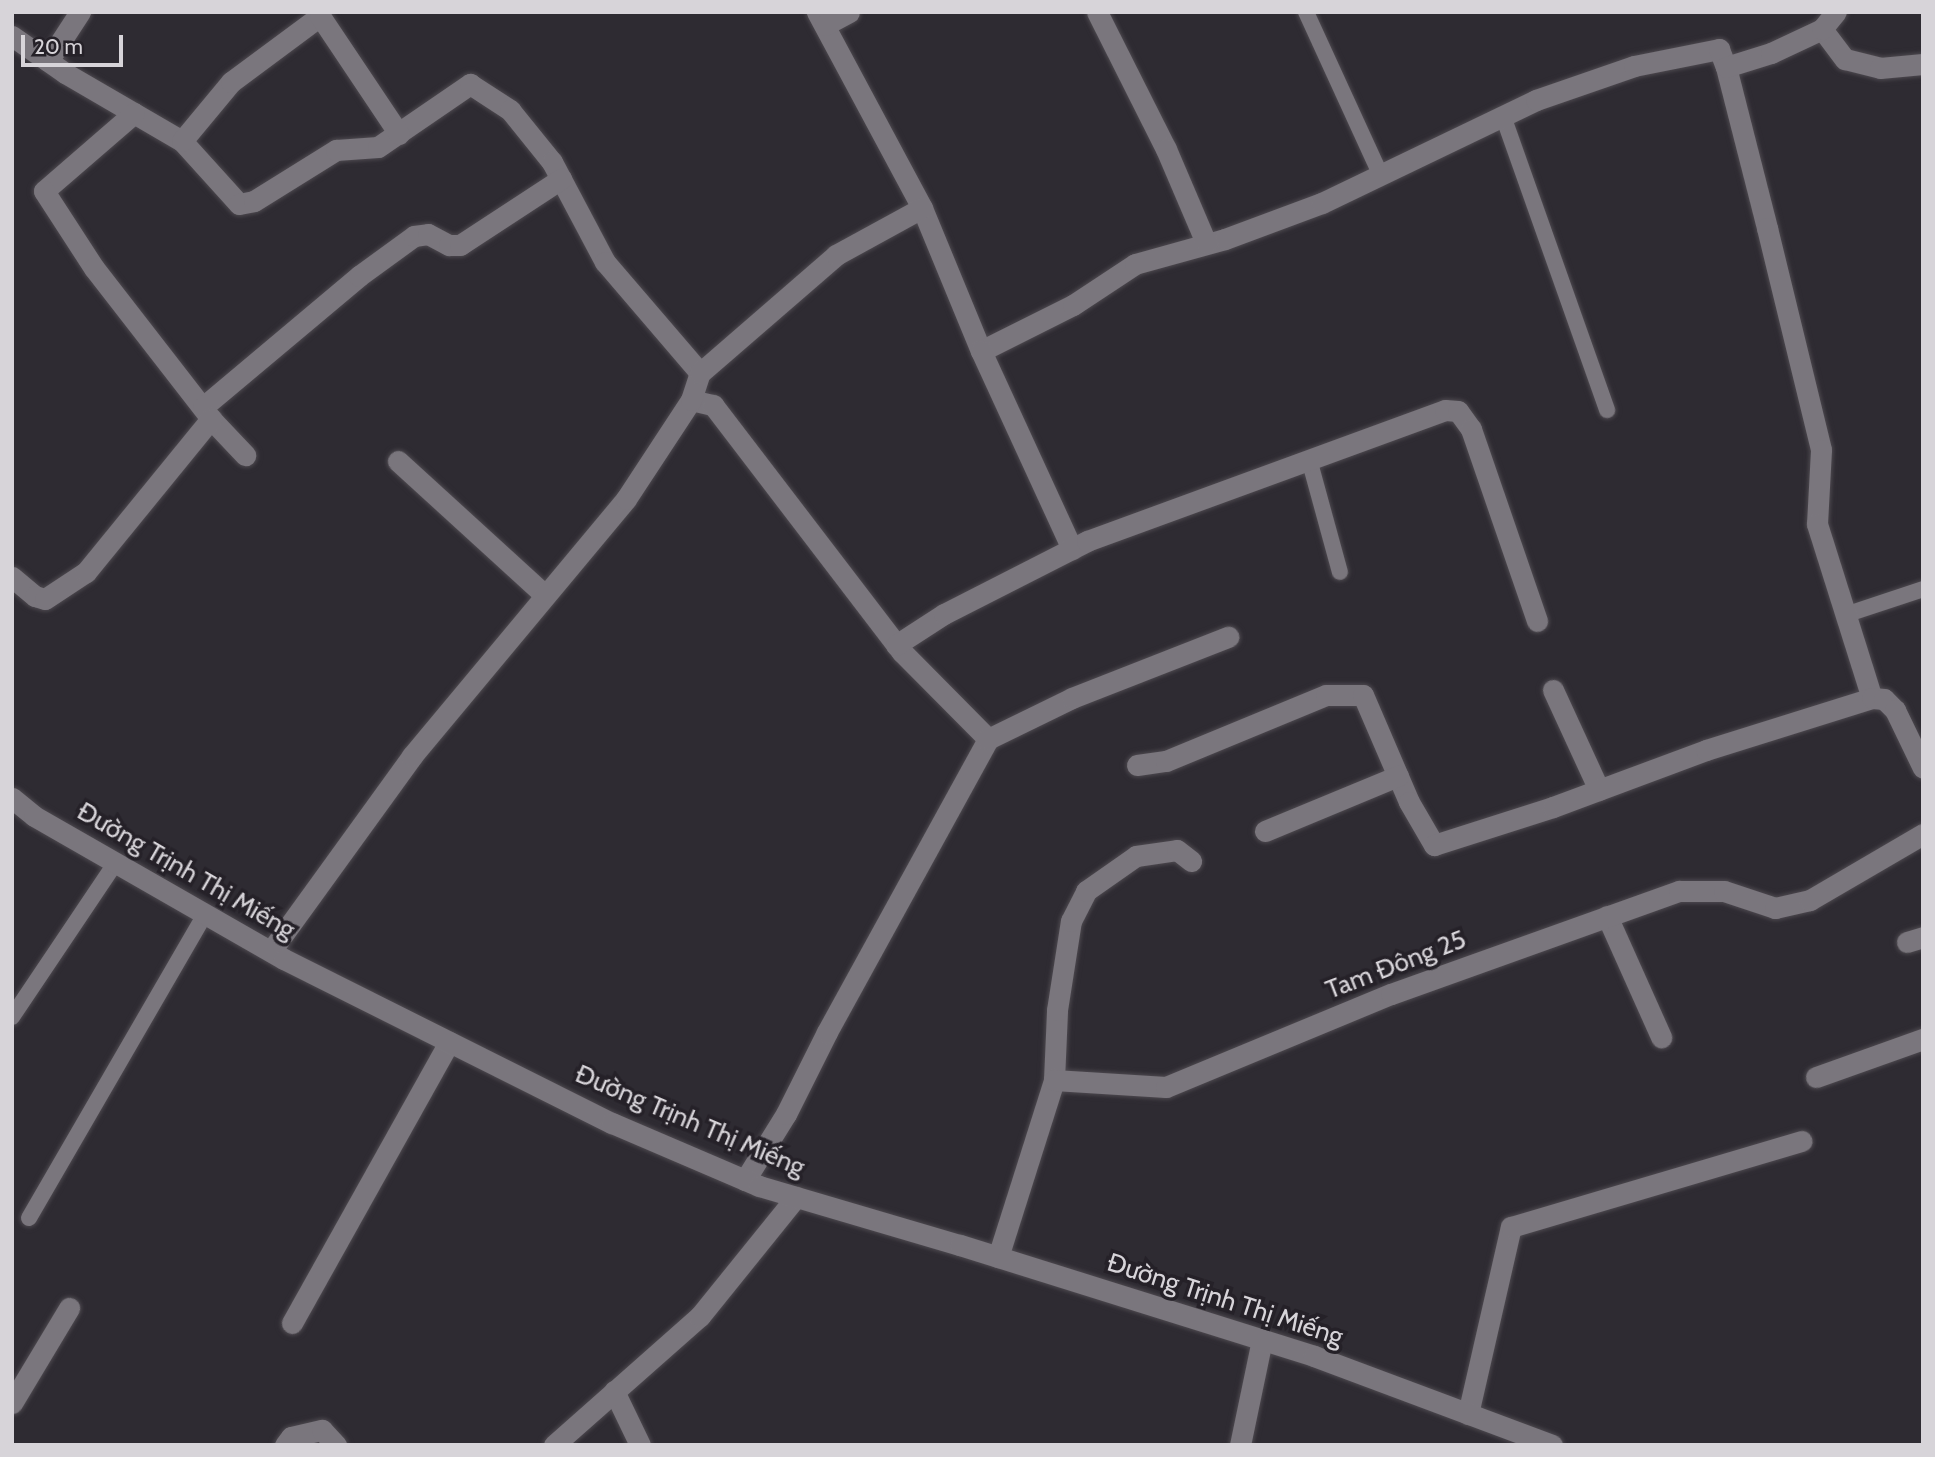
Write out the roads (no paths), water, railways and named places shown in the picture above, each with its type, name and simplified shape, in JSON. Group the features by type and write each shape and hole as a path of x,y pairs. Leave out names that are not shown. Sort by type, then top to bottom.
{"street":[{"path":"48,61 80,12"},
{"path":"849,12 821,18 922,208 981,351 1072,549"},
{"path":"1097,12 1166,149 1206,243"},
{"path":"1726,66 1771,53 1822,29 1836,12"},
{"path":"182,141 231,82 320,16 399,134"},
{"path":"1822,29 1845,59 1880,68 1923,64"},
{"path":"12,36 48,61 182,141 239,204 254,201 336,150 378,147 470,84 510,110 552,162 605,262 700,373"},
{"path":"981,351 1073,305 1135,264 1322,203 1536,100 1634,66 1719,48 1726,66 1821,450 1817,524 1848,614 1872,698"},
{"path":"134,113 44,191 94,268 207,413 244,455"},
{"path":"12,577 35,596 46,599 86,572 207,413 359,276 414,236 428,234 449,245 460,245 561,179"},
{"path":"271,951 412,756 626,499 691,400 700,373 836,255 922,208"},
{"path":"691,400 713,405 896,645 988,739"},
{"path":"896,645 944,614 1072,549 1433,412 1458,411 1471,429 1537,621"},
{"path":"398,461 545,595"},
{"path":"745,1180 786,1114 827,1032 988,739 1072,698 1228,637"},
{"path":"1553,690 1599,790"},
{"path":"1137,765 1166,761 1326,695 1363,695 1398,776 1434,845 1599,790 1706,750 1872,698 1884,699 1895,710 1923,768"},
{"path":"1265,831 1398,776"},
{"name":"Đường Trịnh Thị Miếng","path":"12,798 34,816 271,951 612,1123 745,1180 1314,1356 1552,1445"},
{"name":"Tam Đông 25","path":"1054,1080 1166,1087 1391,995 1679,891 1724,891 1775,908 1810,900 1923,834"},
{"path":"998,1257 1054,1080 1058,1010 1071,921 1086,891 1136,856 1177,850 1191,861"},
{"path":"1607,916 1661,1037"},
{"path":"1816,1077 1923,1039"},
{"path":"292,1324 449,1042"},
{"path":"1468,1413 1511,1227 1802,1141"},
{"path":"554,1445 700,1316 796,1197"},
{"path":"12,1403 69,1308"},
{"path":"1240,1445 1262,1340"},
{"path":"614,1391 640,1445"},
{"path":"285,1445 290,1437 322,1430 336,1445"}],"lane":[{"path":"1306,12 1380,174"},
{"path":"1503,116 1607,410"},
{"path":"1309,459 1340,572"},
{"path":"1848,614 1923,589"},
{"path":"12,1017 116,862"},
{"path":"29,1219 205,914"}]}
